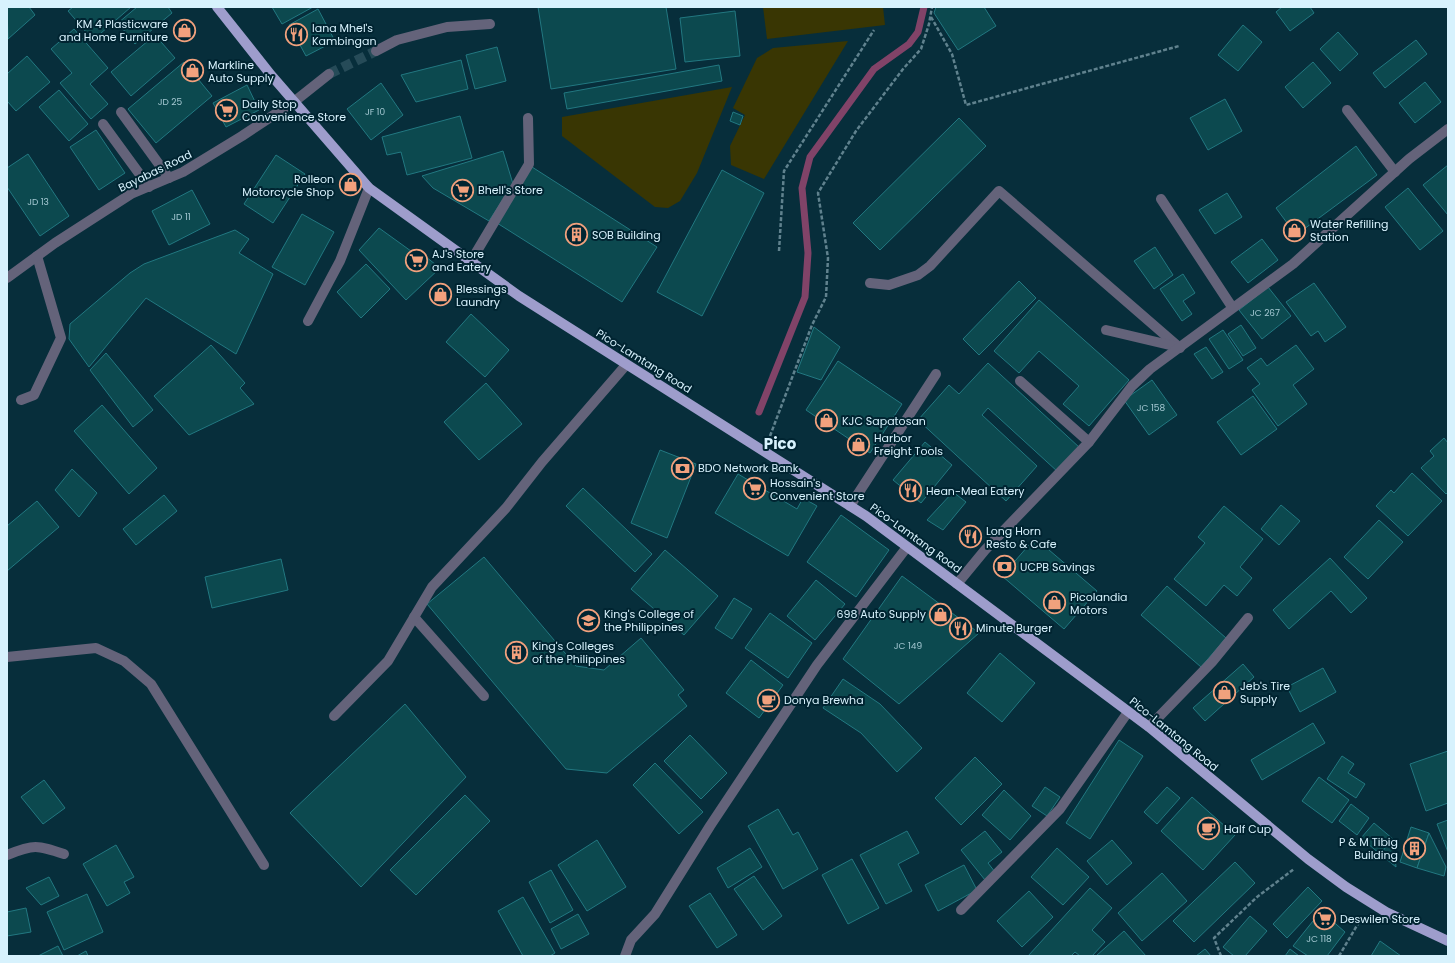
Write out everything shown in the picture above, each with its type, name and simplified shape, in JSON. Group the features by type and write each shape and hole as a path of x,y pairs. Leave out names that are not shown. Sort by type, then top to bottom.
{"main road":[{"name":"Pico-Lamtang Road","path":"217,7 295,102 369,188 519,296 850,506 1148,727 1308,859 1346,887 1370,903 1413,926 1448,941"}],"street":[{"path":"376,50 397,40 447,27 490,24"},
{"name":"Bayabas Road","path":"7,278 37,256 131,194 183,172 295,102 329,74"},
{"path":"1347,110 1395,172"},
{"path":"121,112 169,178"},
{"path":"471,261 529,164 528,118"},
{"path":"104,124 149,187"},
{"path":"957,584 985,550 1089,442 1132,386 1150,369 1180,348 1232,307 1293,264 1409,159 1448,129"},
{"path":"308,321 340,262 369,188"},
{"path":"870,283 889,285 918,275 930,266 999,191 1180,348"},
{"path":"1161,199 1232,307"},
{"path":"21,400 34,394 61,338 37,256"},
{"path":"1106,330 1180,348"},
{"path":"334,716 388,661 432,587 506,508 542,462 626,365"},
{"path":"850,506 936,374"},
{"path":"1020,381 1089,442"},
{"path":"625,956 631,940 656,914 710,826 812,671 907,547"},
{"path":"414,617 484,696"},
{"path":"1148,727 1212,662 1248,618"},
{"path":"7,657 96,648 124,661 151,684 264,865"},
{"path":"962,910 1060,809 1128,712"},
{"path":"7,855 25,847 37,846 64,854"}],"path":[{"path":"762,449 812,325 826,297 828,258 818,193 856,131 903,69 921,49 931,16 932,7"},
{"path":"931,16 952,54 966,105 1179,46"},
{"path":"779,251 784,170 874,30"},
{"path":"1221,956 1214,938 1257,897 1308,859"},
{"path":"1339,956 1370,903"}],"shaded area":[{"path":"763,7 883,7 885,25 767,39"},
{"path":"848,41 764,179 731,165 730,146 745,115 733,108 757,58 773,48"},
{"path":"732,87 697,173 680,201 668,208 655,207 562,136 562,117"}],"building":[{"path":"7,7 29,7 35,15 8,39"},
{"path":"73,7 131,7 93,40 68,11"},
{"path":"137,7 168,7 172,13 135,44 118,23"},
{"path":"272,7 313,7 282,24"},
{"path":"538,7 666,7 676,69 551,89"},
{"path":"936,7 984,7 996,26 958,50 934,13"},
{"path":"1282,7 1310,7 1314,13 1290,31 1276,12"},
{"path":"318,9 335,41 306,56 289,25"},
{"path":"735,11 740,56 685,62 680,18"},
{"path":"1243,25 1262,42 1238,71 1218,55"},
{"path":"74,29 108,68 90,84 108,104 91,119 60,83 72,73 51,49"},
{"path":"1338,32 1358,54 1340,71 1320,49"},
{"path":"155,35 175,58 131,96 111,72"},
{"path":"1416,40 1427,54 1385,88 1373,73"},
{"path":"497,47 506,81 475,89 466,55"},
{"path":"27,56 50,82 16,111 7,101 7,74"},
{"path":"461,60 468,89 416,102 401,75"},
{"path":"184,62 212,96 156,143 128,109"},
{"path":"1313,62 1331,83 1303,108 1285,87"},
{"path":"719,65 722,81 567,109 564,93"},
{"path":"1425,82 1441,102 1415,123 1399,103"},
{"path":"381,83 403,115 371,140 347,109"},
{"path":"247,85 259,110 226,127 213,103"},
{"path":"59,90 88,124 69,141 39,107"},
{"path":"1225,99 1242,131 1208,150 1190,118"},
{"path":"733,112 743,116 740,125 730,121"},
{"path":"460,116 472,158 407,175 401,152 387,155 382,137"},
{"path":"959,118 986,146 880,250 853,223"},
{"path":"96,130 125,173 99,190 70,147"},
{"path":"1356,146 1377,175 1296,235 1276,208"},
{"path":"503,151 513,184 489,221 433,188 422,176"},
{"path":"28,154 69,216 40,236 7,187 7,168"},
{"path":"276,155 305,174 273,223 244,204"},
{"path":"1448,165 1448,215 1423,185"},
{"name":"SOB Building","path":"532,167 657,247 622,302 497,223"},
{"path":"722,170 764,193 702,316 657,292"},
{"path":"1408,188 1443,231 1420,250 1385,207"},
{"path":"192,190 210,224 169,245 152,211"},
{"path":"1227,193 1242,217 1215,234 1199,210"},
{"path":"302,214 334,232 305,285 272,267"},
{"path":"379,228 422,259 426,257 440,268 406,300 359,250"},
{"path":"235,230 249,239 239,253 273,274 236,354 146,298 89,367 69,339 70,324 130,273 144,264"},
{"path":"1262,239 1278,260 1248,283 1231,262"},
{"path":"1155,247 1173,275 1154,289 1134,261"},
{"path":"366,264 390,289 361,318 337,292"},
{"path":"1183,274 1195,293 1183,301 1192,314 1182,321 1160,289"},
{"path":"1019,281 1036,298 979,355 963,339"},
{"path":"1314,283 1346,327 1325,342 1318,331 1311,336 1286,302"},
{"path":"1268,287 1291,316 1262,339 1239,310"},
{"path":"1039,300 1129,380 1089,426 1063,404 1079,386 1039,351 1019,373 994,351"},
{"path":"471,314 509,350 485,377 446,342"},
{"path":"1241,325 1256,348 1243,356 1228,334"},
{"path":"814,327 840,347 821,380 797,372"},
{"path":"1223,330 1243,360 1229,369 1209,339"},
{"path":"211,345 245,383 240,388 254,404 189,435 154,396"},
{"path":"1296,345 1314,369 1293,385 1307,404 1278,426 1252,390 1260,384 1247,368 1261,358 1267,366"},
{"path":"1206,347 1223,372 1212,379 1194,354"},
{"path":"106,353 153,410 133,427 90,370"},
{"path":"838,361 902,404 870,453 806,410"},
{"path":"988,363 1080,448 1058,472 988,408 982,415 1037,466 1006,501 918,420 949,385 959,394"},
{"path":"1152,380 1177,415 1149,435 1124,400"},
{"path":"486,383 522,424 479,460 444,422"},
{"path":"1253,396 1277,429 1241,455 1217,422"},
{"path":"102,405 157,468 129,494 74,431"},
{"path":"1444,438 1448,443 1448,492 1446,494 1421,468 1434,456 1430,451"},
{"path":"925,442 952,465 921,503 893,480"},
{"path":"660,450 696,464 667,538 631,523"},
{"path":"72,469 97,493 79,517 55,490"},
{"path":"1412,473 1442,501 1408,536 1376,506 1391,490 1394,493"},
{"path":"738,474 797,509 803,498 817,506 788,556 715,513"},
{"path":"583,488 652,554 635,572 566,506"},
{"path":"953,492 966,502 943,530 927,520"},
{"path":"164,495 177,511 136,545 123,529"},
{"path":"37,501 59,527 7,571 7,526"},
{"path":"1281,505 1300,521 1279,545 1261,529"},
{"path":"1224,506 1263,539 1240,567 1252,578 1237,596 1224,585 1206,606 1174,579 1205,543 1198,537"},
{"path":"841,515 889,550 856,597 807,562"},
{"path":"1379,520 1403,542 1368,579 1344,557"},
{"path":"1035,538 1097,591 1064,629 1002,576"},
{"path":"665,550 718,596 684,635 631,589"},
{"name":"King's Colleges of the Philippines","path":"484,557 576,666 604,670 641,638 684,690 678,695 687,706 607,773 566,769 427,604"},
{"path":"1330,558 1367,598 1351,613 1331,591 1289,629 1273,610"},
{"path":"281,559 288,590 212,608 205,577"},
{"path":"902,576 979,633 899,704 843,659"},
{"path":"816,580 845,604 815,640 787,616"},
{"path":"1167,586 1226,638 1201,667 1141,615"},
{"path":"734,598 752,609 732,639 715,628"},
{"path":"770,613 812,643 788,678 745,648"},
{"path":"1000,653 1035,683 1002,722 967,693"},
{"path":"751,660 783,685 759,718 726,693"},
{"name":"Jeb's Tire Supply","path":"1243,664 1254,677 1205,721 1193,708"},
{"path":"1323,668 1336,692 1300,712 1287,687"},
{"path":"843,679 880,704 922,748 897,772 861,733 823,708"},
{"path":"405,704 466,777 361,887 290,813"},
{"path":"1313,723 1325,743 1262,780 1251,760"},
{"path":"690,735 727,773 701,799 664,761"},
{"path":"1119,740 1143,756 1090,839 1066,823"},
{"path":"1448,751 1448,803 1426,811 1410,764"},
{"path":"1342,756 1354,764 1348,773 1365,784 1356,798 1327,779"},
{"path":"975,757 1002,784 961,825 935,798"},
{"path":"655,763 703,812 679,834 633,785"},
{"path":"1319,777 1349,800 1332,823 1302,801"},
{"path":"44,780 65,808 43,824 21,797"},
{"path":"1045,787 1060,797 1047,816 1032,806"},
{"path":"1167,787 1180,798 1157,824 1144,812"},
{"path":"1004,790 1031,816 1010,840 982,815"},
{"path":"465,795 490,821 416,895 390,870"},
{"path":"1192,797 1235,835 1203,870 1161,831"},
{"path":"1351,804 1369,818 1357,835 1339,821"},
{"path":"778,809 793,835 798,832 818,869 783,889 748,826"},
{"path":"1448,820 1448,852 1437,824"},
{"path":"1374,823 1393,839 1380,854 1361,838"},
{"name":"P & M Tibig Building","path":"1411,827 1429,833 1417,868 1400,862"},
{"path":"907,831 919,853 898,864 912,891 886,904 860,855"},
{"path":"985,831 1002,852 988,863 995,872 985,880 961,850"},
{"path":"1429,833 1446,867 1444,876 1417,868"},
{"path":"1393,839 1396,867 1380,854"},
{"path":"597,840 626,887 587,911 558,865"},
{"path":"1112,840 1132,863 1107,885 1087,861"},
{"path":"116,845 134,877 124,882 130,893 107,906 83,864"},
{"path":"750,848 762,867 728,888 717,868"},
{"path":"1057,848 1089,877 1063,905 1031,877"},
{"path":"852,859 879,908 848,924 822,875"},
{"path":"1235,862 1255,883 1194,942 1173,921"},
{"path":"964,865 977,890 938,911 925,885"},
{"path":"551,870 573,910 550,923 529,882"},
{"path":"1162,873 1187,901 1142,941 1118,913"},
{"path":"754,876 782,916 763,930 734,889"},
{"path":"49,877 59,896 41,905 26,888"},
{"path":"1308,887 1322,901 1287,938 1273,924"},
{"path":"1090,888 1112,908 1092,930 1105,942 1092,956 1080,956 1075,952 1071,956 1028,956"},
{"path":"1029,891 1053,917 1022,947 997,921"},
{"path":"710,893 737,935 717,948 689,906"},
{"path":"87,894 103,932 64,950 47,912"},
{"path":"523,897 555,953 550,956 523,956 498,911"},
{"path":"26,908 31,932 7,936 7,912"},
{"path":"1321,911 1345,932 1327,956 1308,956 1293,946"},
{"path":"578,914 589,934 561,949 551,929"},
{"path":"1250,916 1267,931 1245,956 1234,956 1223,947"},
{"path":"1124,931 1146,956 1096,956"},
{"path":"1380,941 1401,956 1371,956"},
{"path":"58,946 63,956 38,956"},
{"path":"1205,949 1211,956 1196,956"},
{"path":"1290,949 1299,956 1285,956"},
{"path":"86,951 88,956 77,956"}],"waterway":[{"path":"759,412 805,297 808,253 802,188 810,157 874,69 909,44 918,32 924,7"}],"tunnel":[{"path":"329,74 376,51"}],"place":[{"name":"KM 4 Plasticware and Home Furniture","path":"184,30"},
{"name":"Iana Mhel's Kambingan","path":"297,34"},
{"name":"Markline Auto Supply","path":"192,71"},
{"name":"Daily Stop Convenience Store","path":"227,110"},
{"name":"Rolleon Motorcycle Shop","path":"350,185"},
{"name":"Bhell's Store","path":"462,190"},
{"name":"Water Refilling Station","path":"1294,230"},
{"name":"SOB Building","path":"577,235"},
{"name":"AJ's Store and Eatery","path":"416,260"},
{"name":"Blessings Laundry","path":"441,295"},
{"name":"KJC Sapatosan","path":"826,421"},
{"name":"Harbor Freight Tools","path":"858,444"},
{"name":"BDO Network Bank","path":"683,468"},
{"name":"Hossain's Convenient Store","path":"754,489"},
{"name":"Hean-Meal Eatery","path":"910,491"},
{"name":"Long Horn Resto & Cafe","path":"971,537"},
{"name":"UCPB Savings","path":"1005,567"},
{"name":"Picolandia Motors","path":"1054,603"},
{"name":"698 Auto Supply","path":"941,614"},
{"name":"King's College of the Philippines","path":"588,620"},
{"name":"Minute Burger","path":"961,628"},
{"name":"King's Colleges of the Philippines","path":"516,652"},
{"name":"Jeb's Tire Supply","path":"1224,692"},
{"name":"Donya Brewha","path":"769,700"},
{"name":"Half Cup","path":"1208,829"},
{"name":"P & M Tibig Building","path":"1414,848"},
{"name":"Deswilen Store","path":"1324,919"}],"district":[{"name":"Pico","path":"780,444"}]}
